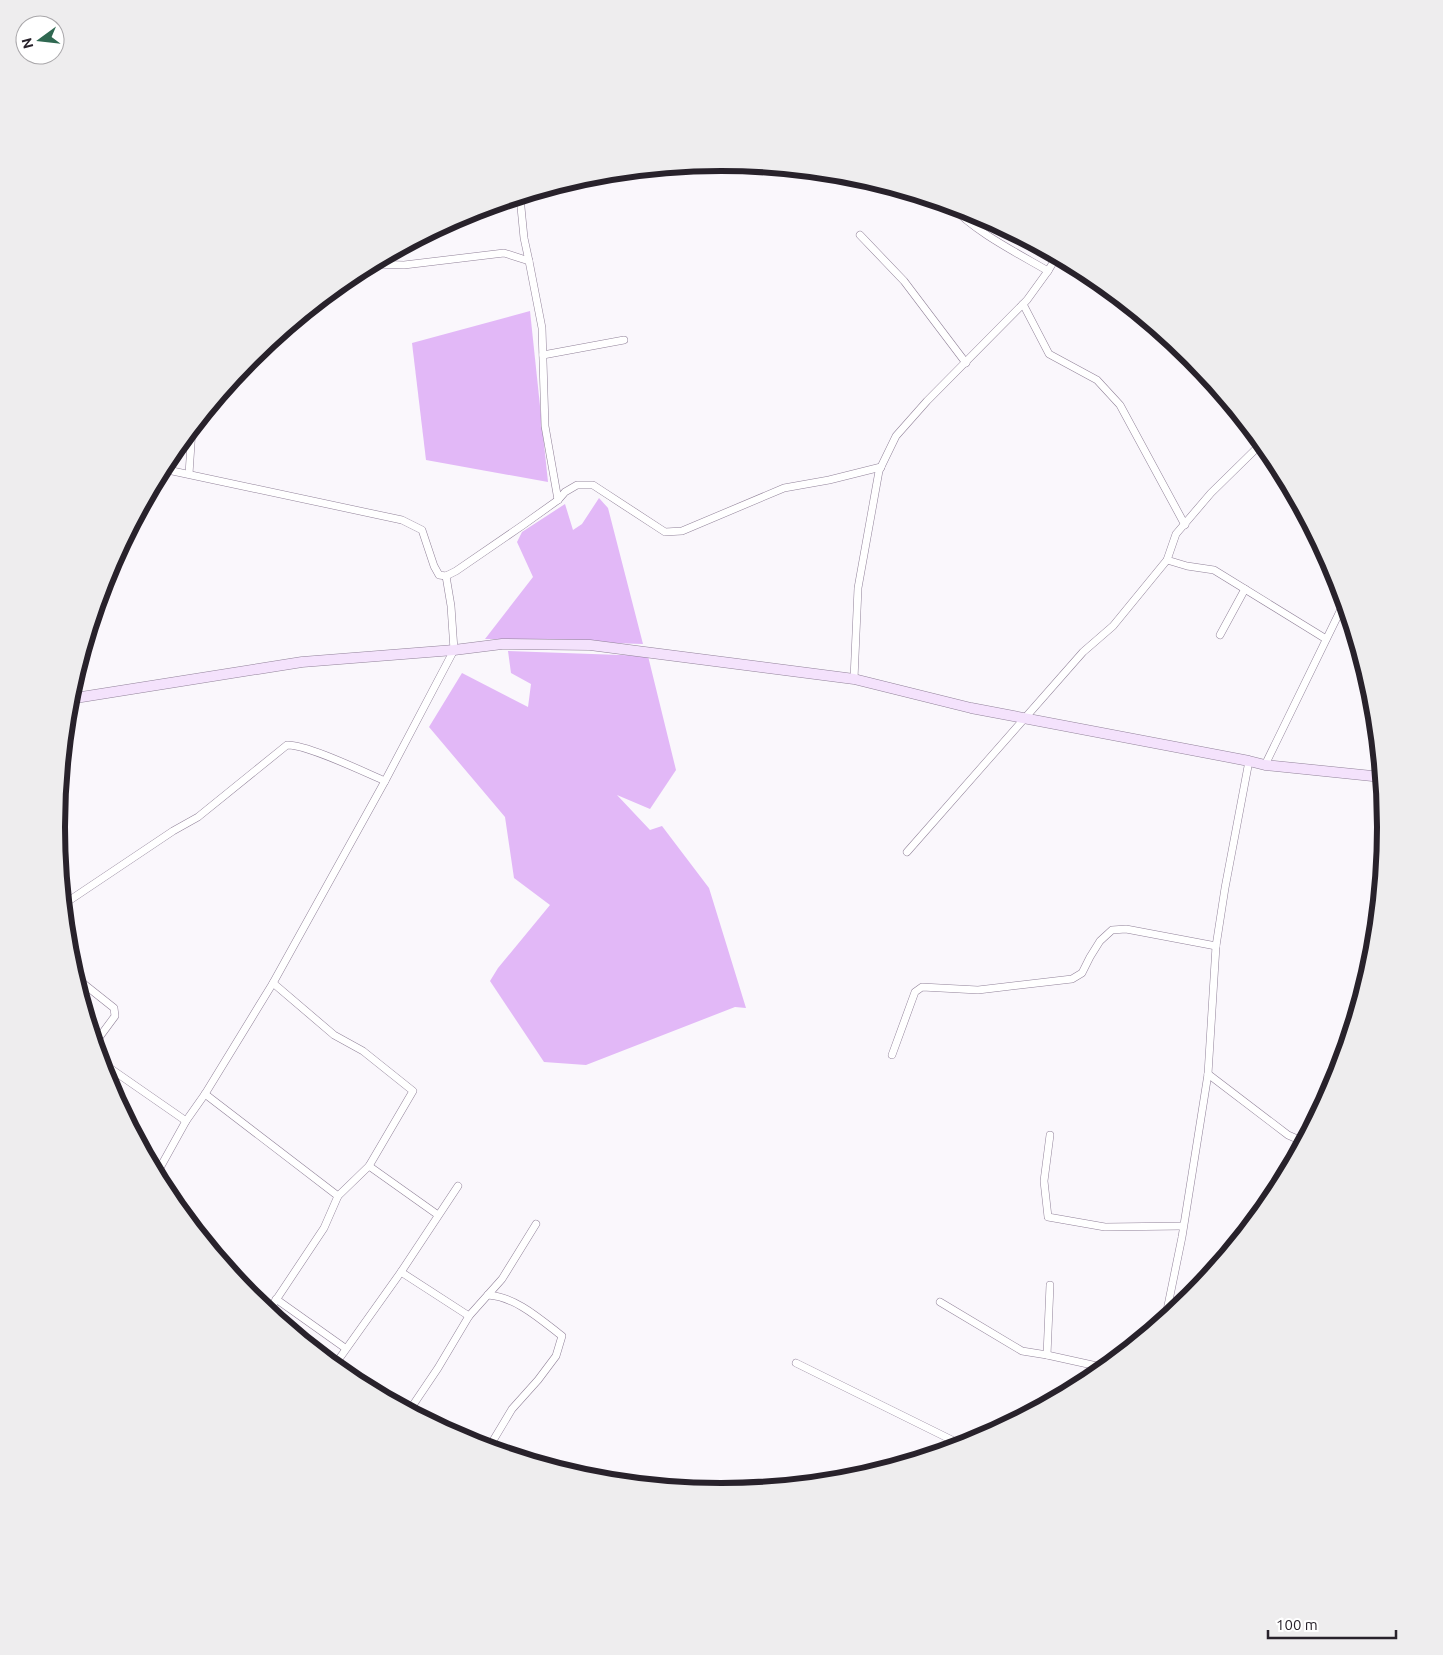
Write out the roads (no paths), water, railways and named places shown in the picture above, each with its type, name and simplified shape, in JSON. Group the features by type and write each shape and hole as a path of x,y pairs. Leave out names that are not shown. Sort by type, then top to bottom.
{"street":[{"path":"521,203 524,238 542,328 545,426 558,500"},
{"path":"962,217 1048,271"},
{"path":"860,235 904,282 966,363"},
{"path":"385,264 404,265 504,252 529,261"},
{"path":"854,680 858,588 881,467 896,436 927,401 1023,304 1054,261"},
{"path":"1023,304 1049,354 1097,380 1120,405 1184,525"},
{"path":"543,355 624,340"},
{"path":"189,474 191,442"},
{"path":"907,852 1083,652 1113,626 1167,560 1176,534 1211,493 1257,448"},
{"path":"171,471 402,520 422,530 434,566 439,574 446,576 456,571 577,485 593,485 665,532 682,530 784,488 829,480 881,467"},
{"path":"1167,560 1187,566 1214,570 1326,639"},
{"path":"160,1167 186,1121 205,1094 274,983 385,781 454,650 451,606 446,576"},
{"path":"1220,635 1245,589"},
{"path":"1265,765 1340,609"},
{"path":"78,699 302,662 454,650 502,644 590,645 854,680 971,708 1265,765 1376,776"},
{"path":"70,900 173,831 198,817 287,745 315,752 385,781"},
{"path":"1167,1309 1184,1226 1208,1074 1216,946 1249,761"},
{"path":"892,1055 915,992 922,987 978,990 1072,979 1082,973 1100,941 1112,930 1126,929 1216,946"},
{"path":"272,1305 324,1228 338,1196 369,1166 414,1091 363,1052 334,1035 274,983"},
{"path":"84,984 114,1008 115,1016 99,1037"},
{"path":"111,1069 186,1121"},
{"path":"1208,1074 1288,1134 1299,1139"},
{"path":"205,1094 338,1196"},
{"path":"1050,1135 1044,1181 1048,1217 1105,1227 1184,1226"},
{"path":"369,1166 438,1215"},
{"path":"338,1359 401,1272 458,1186"},
{"path":"413,1406 469,1316 502,1279 536,1224"},
{"path":"401,1272 469,1316"},
{"path":"1047,1355 1050,1285"},
{"path":"488,1295 498,1296 531,1312 562,1336 556,1356 512,1409 492,1442"},
{"path":"276,1298 345,1348"},
{"path":"940,1302 1022,1351 1096,1366"},
{"path":"796,1363 954,1441"}]}
